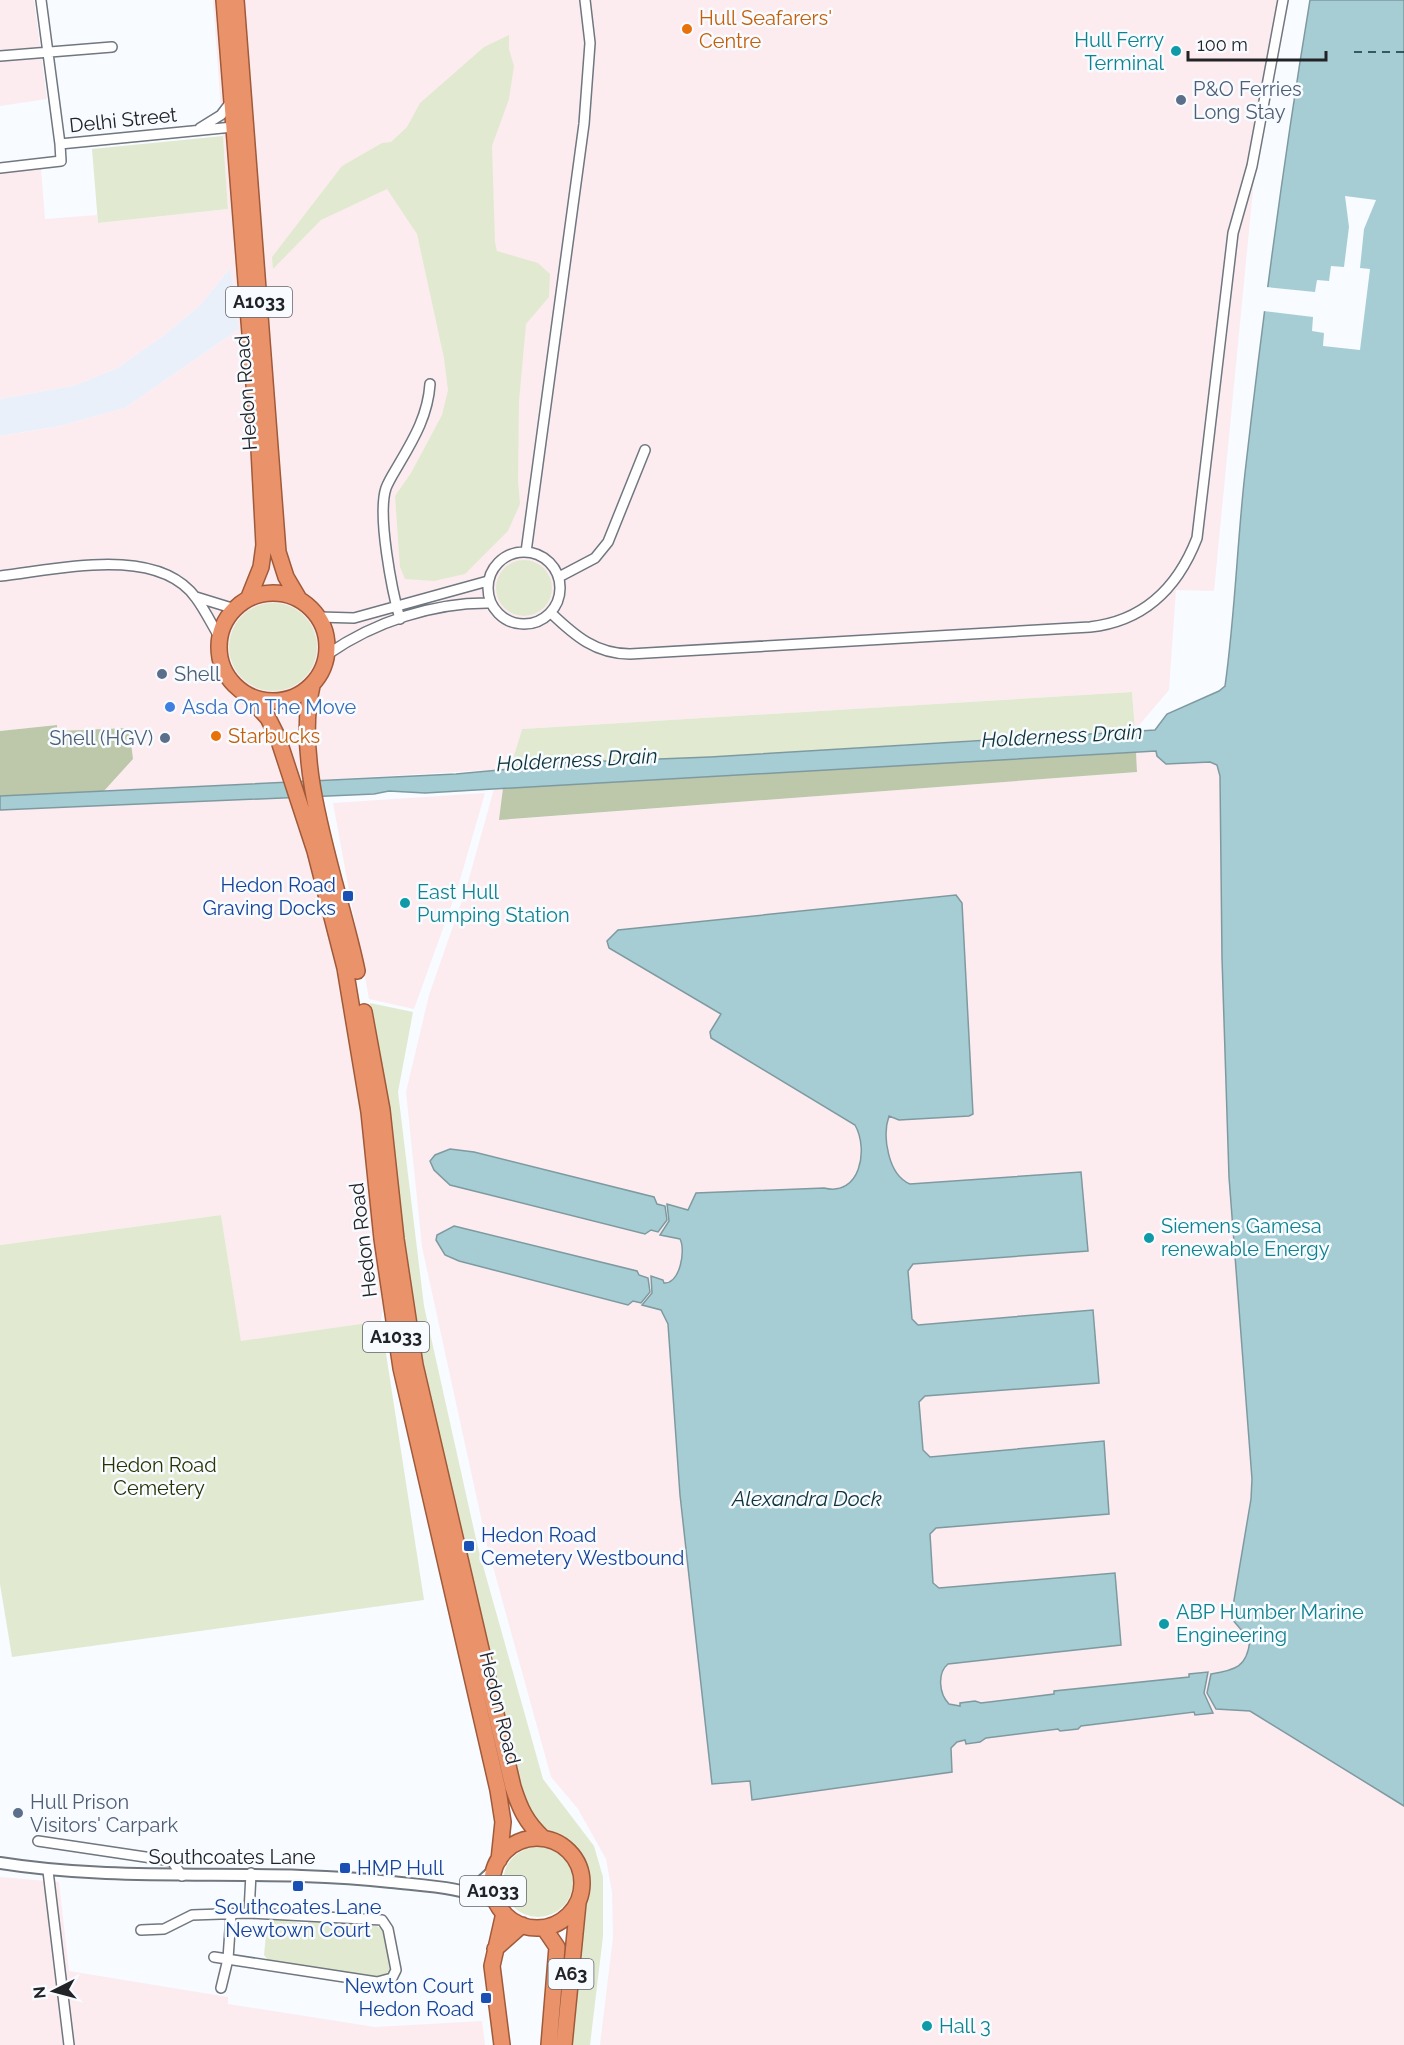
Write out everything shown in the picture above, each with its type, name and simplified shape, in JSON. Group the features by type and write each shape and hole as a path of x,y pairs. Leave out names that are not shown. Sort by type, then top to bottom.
{"highway":[{"name":"Hedon Road","path":"224,0 258,437 264,545 261,567 249,597"},
{"name":"Hedon Road","path":"236,0 278,552 286,577 299,599"},
{"path":"249,597 268,593 284,594 299,599"},
{"name":"A1033","path":"249,597 235,609 223,627 219,651 225,672 236,687 249,697"},
{"name":"A1033","path":"299,599 319,617"},
{"path":"319,617 328,641 328,654"},
{"name":"A1033","path":"312,686 322,672 328,654"},
{"name":"Hedon Road","path":"312,686 306,717 310,770 356,968 382,1110 396,1239 415,1365 513,1787 521,1812 543,1838"},
{"path":"249,697 266,702 282,701 298,696 312,686"},
{"name":"Hedon Road","path":"249,697 275,728 302,812 345,968 369,1112 382,1239 400,1368 498,1790 503,1822 496,1865"},
{"name":"A1033","path":"501,1908 522,1925 544,1928 564,1919 578,1903 582,1889 582,1875 577,1861 569,1850 557,1842 543,1838 518,1842 496,1865 492,1881 501,1908 493,1981 502,2045"},
{"name":"A63","path":"564,2045 578,1903"},
{"name":"A1033","path":"495,1949 522,1925"},
{"name":"A63","path":"544,1928 557,1947 549,2045"}],"street":[{"path":"41,0 60,144"},
{"path":"526,552 584,124 590,43 585,0"},
{"path":"551,613 585,643 608,652 630,654 1098,626 1133,616 1156,601 1181,571 1197,538 1233,233 1252,166 1283,0"},
{"path":"0,57 112,47"},
{"name":"Delhi Street","path":"195,131 212,122 231,102"},
{"name":"Delhi Street","path":"0,168 62,161 60,144 233,127"},
{"path":"400,619 384,525 384,499 386,487 417,433 428,406 430,384"},
{"path":"560,578 595,558 608,542 645,450"},
{"path":"319,617 354,618 397,608 488,581 502,560 526,552 547,559 560,578 558,602 551,613 536,623 518,624 507,620 491,603 488,581"},
{"path":"0,576 125,564 150,568 176,581 196,597 220,638"},
{"path":"196,597 235,609"},
{"path":"328,654 376,626 463,604 491,603"},
{"path":"38,1841 172,1861 182,1876"},
{"name":"Southcoates Lane","path":"0,1863 48,1871 182,1876 251,1873 335,1876 463,1890 501,1908"},
{"path":"463,1890 481,1882 496,1865"},
{"path":"48,1871 69,2045"},
{"path":"249,1913 251,1873"},
{"path":"141,1930 164,1929 192,1915 249,1913 382,1920 388,1929 396,1970 392,1977 377,1982 214,1957"},
{"path":"221,1988 228,1959 231,1915"}],"shaded area":[{"path":"0,0 34,0 47,99 0,106"},
{"path":"213,0 1285,0 1282,33 1256,159 1214,591 1176,590 1169,690 1135,730 1132,692 522,729 510,769 103,792 133,759 57,731 56,725 0,731 0,436 60,426 125,408 239,329 230,268 201,304 163,336 117,368 76,385 0,399 0,173 41,169 45,219 97,215 98,223 228,209","holes":["298,611 314,631 239,676 231,663 229,641 233,627 240,617"]},
{"path":"231,267 239,329 125,408 60,426 0,436 0,399 76,385 117,368 163,336 201,304"},
{"path":"1157,751 1157,756 1166,764 1210,761 1217,765 1220,776 1222,958 1229,1177 1252,1479 1251,1499 1231,1618 1250,1640 1248,1656 1238,1668 1211,1674 1216,1709 1250,1711 1404,1806 1404,2045 600,2045 613,1937 612,1892 606,1859 578,1809 551,1777 487,1545 422,1247 406,1092 429,995 466,889 494,789 503,788 500,820 1137,772 1136,752"},
{"path":"485,793 458,887 414,1009 369,999 333,803"},
{"path":"306,796 329,873 391,1250 381,1321 241,1342 221,1215 0,1245 0,810"},
{"path":"0,1877 59,1882 69,1971 228,1997 228,2004 375,2027 482,2021 485,2045 0,2045"}],"green space":[{"path":"509,35 509,49 514,66 509,99 492,146 495,242 497,251 538,263 550,274 549,297 526,324 519,401 520,504 508,531 465,574 434,581 405,579 400,567 395,496 411,473 442,415 448,390 444,358 417,234 387,189 321,220 273,269 272,257 342,166 382,143 391,142 407,127 420,103 484,47"},
{"path":"223,136 228,209 98,223 92,149"},
{"path":"519,560 529,560 544,568 550,577 552,588 550,599 544,608 529,616 519,616 508,611 501,604 496,593 496,583 501,572 508,565"},
{"path":"273,603 298,610 310,622 317,647 310,672 298,684 273,691 248,684 236,672 229,647 236,622 248,610"},
{"path":"1132,692 1135,730 710,757 530,764 510,769 522,729"},
{"path":"57,725 57,731 129,728 133,759 103,792 0,796 0,731"},
{"path":"1136,752 1137,772 499,820 503,788"},
{"path":"370,1003 413,1012 398,1092 424,1306 478,1548 543,1779 594,1846 603,1877 603,1936 590,2045 569,2045 588,1876 578,1853 564,1837 546,1831 525,1814 418,1365 387,1107"},
{"name":"Hedon Road Cemetery","path":"221,1215 241,1341 381,1321 424,1600 12,1657 0,1584 0,1245"},
{"path":"538,1847 551,1850 563,1857 570,1869 573,1882 570,1895 563,1907 551,1914 538,1917 525,1914 513,1907 506,1895 503,1882 506,1869 513,1857 525,1850"},
{"path":"274,1919 308,1924 309,1920 348,1922 378,1927 383,1930 389,1944 390,1971 380,1977 268,1960 264,1955 267,1924"}],"water":[{"name":"Holderness Drain","path":"1310,0 1404,0 1404,1806 1250,1711 1216,1709 1207,1693 1211,1674 1239,1666 1246,1656 1250,1640 1231,1618 1251,1499 1252,1479 1229,1177 1222,958 1220,776 1217,765 1210,762 1166,764 1157,756 1156,751 425,793 389,791 374,794 0,810 0,796 456,774 510,769 530,764 710,757 1155,730 1167,714 1219,691 1225,686 1242,500 1259,355"},
{"name":"Alexandra Dock","path":"956,895 962,903 973,1114 899,1120 889,1116 886,1134 892,1164 902,1179 910,1184 1081,1172 1088,1251 913,1264 908,1271 912,1319 918,1325 1093,1310 1099,1383 925,1396 919,1402 923,1450 930,1457 1104,1441 1109,1514 936,1528 930,1534 933,1583 939,1588 1115,1573 1121,1645 948,1664 942,1673 941,1689 949,1704 960,1706 960,1703 975,1701 981,1703 1054,1694 1054,1691 1189,1677 1189,1674 1208,1672 1204,1693 1213,1713 1195,1715 1194,1712 1081,1726 1078,1729 1060,1731 1058,1729 986,1738 980,1742 966,1744 965,1740 957,1742 951,1748 952,1772 752,1800 750,1781 712,1784 680,1495 668,1324 661,1310 642,1305 652,1293 651,1276 663,1280 664,1283 670,1282 678,1272 682,1258 680,1239 660,1235 669,1221 667,1204 688,1210 696,1193 836,1189 853,1179 858,1169 861,1158 859,1135 855,1125 711,1038 710,1032 721,1014 609,948 607,941 618,930"},
{"path":"450,1149 474,1152 654,1197 657,1204 665,1206 667,1220 658,1232 651,1230 645,1234 450,1185 434,1170 430,1161 435,1155"},
{"path":"454,1226 637,1271 639,1275 648,1278 650,1292 641,1303 633,1301 628,1305 459,1261 445,1255 436,1240 437,1235"}],"pier":[{"path":"1345,196 1376,200 1364,229 1360,268 1370,269 1360,350 1323,346 1324,333 1312,331 1313,317 1263,311 1266,287 1315,292 1317,280 1329,281 1331,266 1344,267 1349,227"}],"ferry route":[{"path":"1354,52 1404,52"}],"place":[{"name":"Hull Seafarers' Centre","path":"687,29"},
{"name":"Hull Ferry Terminal","path":"1176,51"},
{"name":"P&O Ferries Long Stay","path":"1181,100"},
{"name":"Shell","path":"162,674"},
{"name":"Asda On The Move","path":"170,707"},
{"name":"Starbucks","path":"216,736"},
{"name":"Shell (HGV)","path":"165,738"},
{"name":"Hedon Road Graving Docks","path":"348,896"},
{"name":"East Hull Pumping Station","path":"405,903"},
{"name":"Siemens Gamesa renewable Energy","path":"1149,1238"},
{"name":"Hedon Road Cemetery Westbound","path":"469,1546"},
{"name":"ABP Humber Marine Engineering","path":"1164,1624"},
{"name":"Hull Prison Visitors' Carpark","path":"18,1813"},
{"name":"HMP Hull","path":"345,1868"},
{"name":"Southcoates Lane Newtown Court","path":"298,1886"},
{"name":"Newton Court Hedon Road","path":"486,1998"},
{"name":"Hall 3","path":"927,2026"}]}
